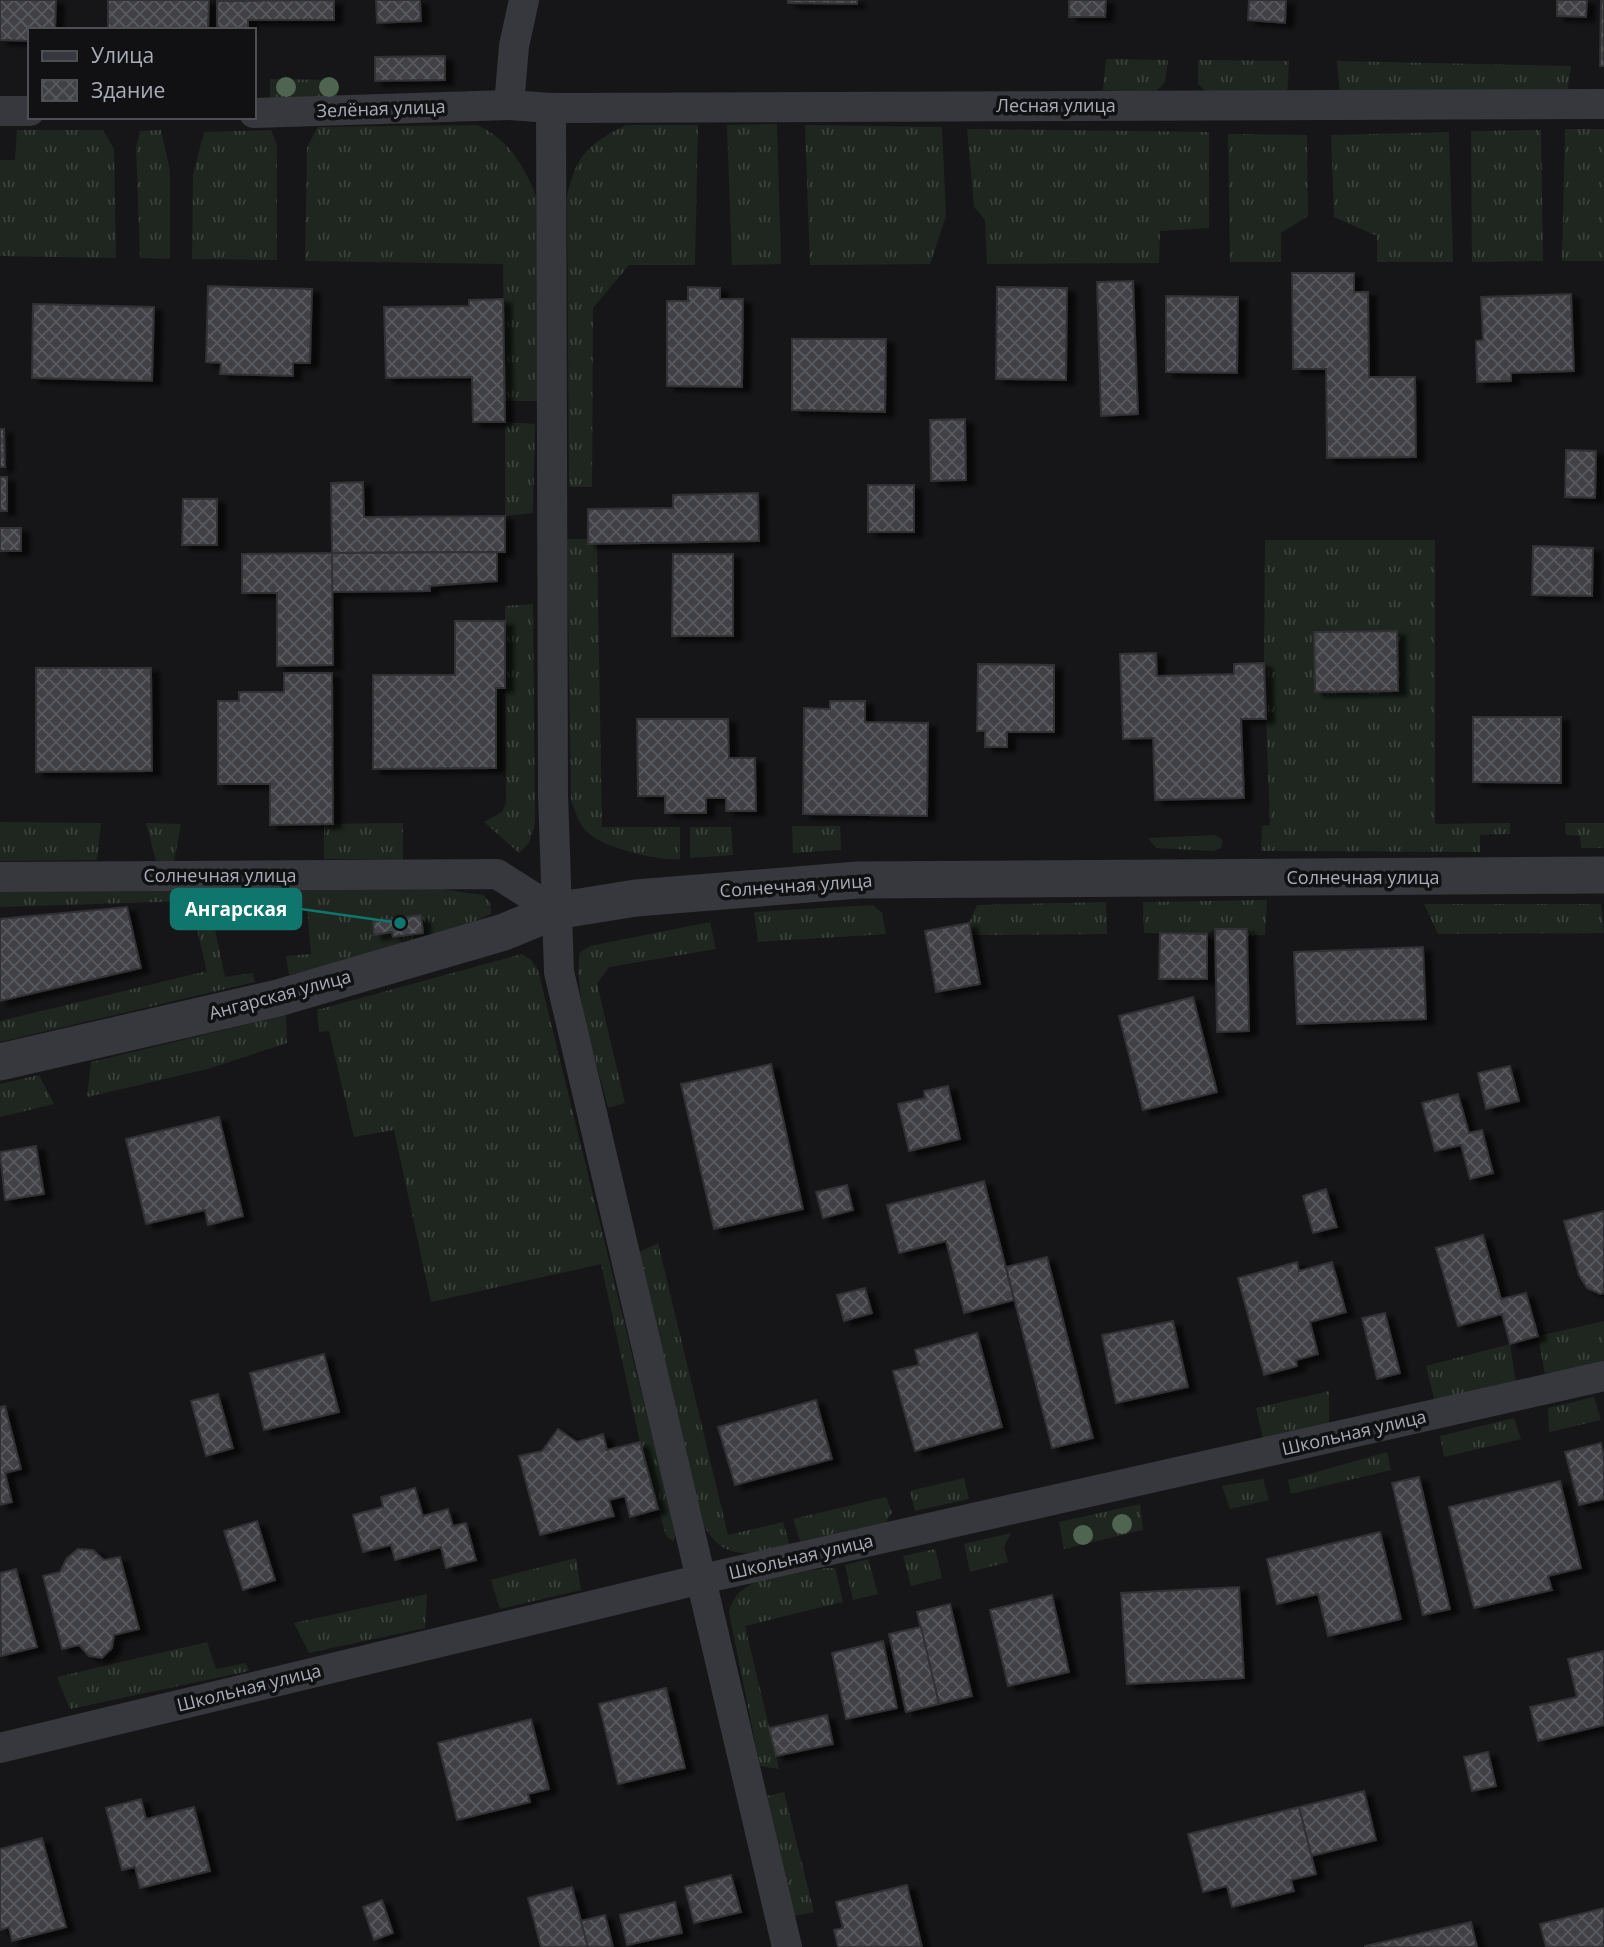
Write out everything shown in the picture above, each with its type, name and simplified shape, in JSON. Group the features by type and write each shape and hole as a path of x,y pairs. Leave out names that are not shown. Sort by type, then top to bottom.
{"street":[{"path":"509,106 514,46 524,0"},
{"name":"Лесная улица","path":"509,106 1604,104"},
{"name":"Зелёная улица","path":"256,113 509,106"},
{"path":"551,108 555,911 559,972 787,1947"},
{"path":"0,111 28,111"},
{"name":"Солнечная улица","path":"0,877 497,874 555,911 636,898 858,880 1604,876"},
{"name":"Ангарская улица","path":"0,1062 278,998 504,932 555,911"},
{"name":"Школьная улица","path":"0,1748 702,1579 1604,1376"}],"green space":[{"path":"1106,59 1168,60 1165,82 1155,93 1103,90"},
{"path":"1198,60 1289,61 1287,95 1208,94 1198,84"},
{"path":"1337,61 1571,66 1567,93 1340,94"},
{"path":"270,79 337,80 337,99 270,99"},
{"path":"777,124 781,264 732,265 727,125"},
{"path":"477,125 498,138 514,154 536,196 537,401 505,401 503,264 305,261 307,147 318,127"},
{"path":"626,125 698,125 695,265 629,265 593,308 592,487 569,487 567,196 575,170 586,152 602,138"},
{"path":"805,125 942,127 946,216 930,264 810,265"},
{"path":"967,129 1209,132 1209,228 1160,231 1159,263 987,264 985,220 974,207"},
{"path":"1565,129 1604,129 1604,261 1562,261"},
{"path":"17,130 103,130 114,149 116,258 0,256 0,160 15,160"},
{"path":"161,130 170,171 170,259 140,258 136,147 140,131"},
{"path":"271,130 277,145 277,260 192,259 193,175 204,132"},
{"path":"1541,130 1543,261 1472,262 1471,131"},
{"path":"1449,132 1453,262 1377,262 1377,236 1334,217 1331,135"},
{"path":"1228,134 1307,135 1308,216 1281,233 1281,262 1230,262"},
{"path":"505,422 535,424 533,513 505,516"},
{"path":"567,539 589,539 597,543 602,827 680,827 680,859 644,855 604,842 585,830 571,800"},
{"path":"1265,540 1435,540 1435,824 1510,823 1510,834 1480,835 1480,852 1261,851 1262,826 1270,825 1264,663"},
{"path":"533,604 535,823 529,843 519,853 484,822 502,812 506,803 505,606"},
{"path":"0,822 101,823 97,860 0,861"},
{"path":"146,823 181,824 174,861 156,861"},
{"path":"403,823 403,860 324,859 324,824"},
{"path":"1565,823 1604,823 1604,848 1581,848 1580,836 1566,835"},
{"path":"792,826 840,826 841,850 793,853"},
{"path":"690,827 731,827 733,855 690,858"},
{"path":"1215,835 1223,840 1221,848 1213,851 1156,848 1148,838"},
{"path":"433,888 483,895 491,903 491,914 453,931 289,975 286,956 311,954 307,908 281,907 269,891"},
{"path":"0,890 232,890 240,897 236,904 211,910 225,977 253,973 255,982 0,1042 0,1021 207,971 190,901 0,907"},
{"path":"1267,900 1265,935 1247,936 1246,929 1215,929 1207,934 1144,933 1143,902"},
{"path":"1106,902 1107,934 971,935 969,923 977,905"},
{"path":"1424,904 1601,904 1604,933 1438,934"},
{"path":"873,905 882,913 886,934 758,942 754,912"},
{"path":"710,922 716,949 609,967 597,984 625,1103 608,1108 583,1008 578,969 580,952 590,946"},
{"path":"522,954 531,960 538,970 676,1534 673,1541 666,1536 640,1442 601,1264 431,1302 394,1130 354,1137 329,1031 319,1032 317,1010"},
{"path":"286,1015 287,1043 208,1069 87,1097 91,1062"},
{"path":"39,1075 54,1104 0,1117 0,1084"},
{"path":"658,1243 728,1535 783,1522 790,1546 753,1553 731,1551 712,1538 704,1526 639,1252"},
{"path":"1604,1321 1604,1361 1545,1374 1538,1336"},
{"path":"1510,1344 1516,1383 1435,1402 1426,1366"},
{"path":"1329,1391 1329,1424 1263,1439 1256,1408"},
{"path":"1594,1397 1601,1420 1549,1432 1548,1408"},
{"path":"1514,1418 1521,1439 1444,1457 1440,1436"},
{"path":"1387,1452 1391,1470 1291,1494 1288,1480"},
{"path":"964,1478 969,1499 915,1511 910,1491"},
{"path":"1263,1479 1269,1500 1230,1509 1222,1486"},
{"path":"886,1497 892,1512 885,1523 800,1541 793,1519"},
{"path":"1140,1504 1143,1530 1064,1549 1059,1522"},
{"path":"1011,1533 1004,1547 1008,1562 970,1572 964,1544"},
{"path":"935,1549 942,1578 911,1586 903,1556"},
{"path":"576,1558 581,1590 500,1609 491,1580"},
{"path":"868,1559 878,1594 853,1600 845,1565"},
{"path":"835,1568 843,1602 745,1626 779,1769 760,1766 729,1613 742,1590 754,1583 783,1574"},
{"path":"427,1594 425,1628 309,1653 294,1623"},
{"path":"207,1642 216,1669 246,1663 249,1671 70,1709 57,1677"},
{"path":"784,1792 814,1912 794,1916 767,1796"}],"building":[{"path":"0,0 56,0 55,28 28,28 28,41 0,40"},
{"path":"108,0 209,0 208,28 108,28"},
{"path":"334,0 334,20 248,20 248,28 217,28 217,1"},
{"path":"376,0 420,0 421,21 377,23"},
{"path":"788,0 857,0 857,4 788,3"},
{"path":"1069,0 1106,0 1105,17 1069,17"},
{"path":"1249,0 1286,0 1285,23 1248,20"},
{"path":"1557,0 1587,0 1586,17 1557,16"},
{"path":"1601,0 1604,0 1604,66 1600,66"},
{"path":"445,56 445,80 375,81 375,57"},
{"path":"1292,273 1354,273 1354,292 1368,292 1369,377 1415,377 1416,457 1327,458 1326,369 1293,369"},
{"path":"1133,281 1138,414 1101,416 1097,282"},
{"path":"208,286 312,289 310,363 293,363 293,376 220,374 221,363 206,362"},
{"path":"688,287 720,288 720,299 743,299 742,387 667,386 667,301 688,301"},
{"path":"997,287 1067,288 1066,380 996,379"},
{"path":"1571,294 1574,371 1511,373 1511,381 1477,382 1476,341 1483,340 1481,297"},
{"path":"1166,296 1238,297 1237,373 1166,372"},
{"path":"503,299 505,422 473,422 472,377 386,378 384,307 469,306 469,300"},
{"path":"33,304 154,307 152,381 32,378"},
{"path":"792,339 886,339 885,412 792,410"},
{"path":"965,419 966,480 931,481 930,420"},
{"path":"0,429 4,429 5,467 0,467"},
{"path":"1566,450 1596,451 1595,498 1565,497"},
{"path":"0,477 7,477 7,511 0,511"},
{"path":"363,482 364,517 505,516 505,552 332,553 331,483"},
{"path":"868,485 914,485 914,532 868,532"},
{"path":"758,493 759,541 588,544 588,509 673,508 673,495"},
{"path":"183,499 217,499 217,545 182,545"},
{"path":"0,528 21,528 21,551 0,551"},
{"path":"1533,546 1593,548 1592,596 1532,595"},
{"path":"497,552 497,581 430,586 430,591 332,592 332,553"},
{"path":"332,553 333,665 277,666 277,593 242,593 242,554"},
{"path":"673,554 733,554 733,636 672,636"},
{"path":"455,621 505,621 505,688 496,688 496,768 373,769 373,675 455,675"},
{"path":"1397,631 1398,691 1315,692 1314,632"},
{"path":"1156,653 1157,676 1234,674 1234,664 1264,663 1266,719 1241,719 1244,798 1155,800 1153,738 1123,739 1120,654"},
{"path":"978,664 1054,665 1054,732 1007,732 1007,747 985,747 985,731 977,731"},
{"path":"36,668 151,668 152,771 36,772"},
{"path":"284,673 332,673 333,824 270,825 270,784 218,784 218,701 239,701 239,692 284,692"},
{"path":"830,701 865,701 865,722 928,723 927,816 803,814 804,708 830,709"},
{"path":"1473,717 1561,717 1561,783 1473,782"},
{"path":"637,719 728,719 729,758 755,758 756,811 726,811 726,798 706,798 706,813 665,813 665,796 638,796"},
{"path":"127,907 141,968 0,1001 0,919"},
{"path":"421,915 423,933 393,937 392,932 374,935 373,922"},
{"path":"969,923 980,984 936,992 925,931"},
{"path":"1215,929 1247,929 1249,1031 1217,1032"},
{"path":"1160,933 1207,934 1207,979 1159,979"},
{"path":"1423,947 1426,1019 1297,1024 1294,952"},
{"path":"1193,997 1217,1092 1143,1110 1119,1016"},
{"path":"771,1064 803,1209 714,1229 681,1084"},
{"path":"1510,1066 1519,1101 1486,1109 1478,1073"},
{"path":"948,1086 960,1139 909,1151 898,1104 925,1098 924,1091"},
{"path":"1458,1094 1469,1133 1482,1130 1493,1173 1470,1179 1461,1145 1435,1151 1422,1103"},
{"path":"219,1117 243,1216 208,1225 205,1210 146,1224 126,1139"},
{"path":"36,1146 44,1194 5,1200 0,1152"},
{"path":"984,1181 1014,1300 964,1313 946,1241 899,1253 887,1205"},
{"path":"847,1185 853,1210 823,1218 816,1192"},
{"path":"1326,1189 1337,1227 1313,1233 1303,1196"},
{"path":"1604,1211 1604,1293 1600,1294 1587,1288 1579,1275 1564,1221"},
{"path":"1483,1235 1501,1299 1526,1293 1538,1336 1510,1344 1502,1314 1458,1326 1436,1248"},
{"path":"1047,1257 1093,1438 1052,1448 1006,1267"},
{"path":"1297,1262 1299,1271 1332,1262 1346,1312 1310,1322 1318,1354 1296,1360 1297,1366 1264,1375 1238,1278"},
{"path":"865,1288 872,1313 844,1321 837,1295"},
{"path":"1385,1313 1400,1373 1377,1379 1362,1318"},
{"path":"1173,1321 1188,1387 1116,1403 1102,1335"},
{"path":"977,1333 1002,1427 915,1451 893,1371 919,1365 915,1350"},
{"path":"324,1354 339,1412 264,1430 250,1373"},
{"path":"218,1394 233,1448 206,1456 191,1401"},
{"path":"816,1400 832,1459 735,1485 718,1427"},
{"path":"5,1406 21,1469 5,1473 12,1502 0,1505 0,1407"},
{"path":"558,1429 577,1442 603,1434 607,1450 640,1442 658,1509 630,1517 625,1496 609,1500 614,1516 540,1535 519,1456 542,1451"},
{"path":"1601,1443 1604,1457 1604,1499 1579,1505 1565,1452"},
{"path":"1419,1477 1450,1609 1423,1615 1392,1483"},
{"path":"1560,1481 1581,1568 1548,1576 1552,1590 1474,1608 1449,1507"},
{"path":"415,1488 423,1516 448,1509 453,1526 466,1523 476,1560 446,1568 441,1547 395,1560 391,1545 363,1552 353,1515 383,1507 381,1497"},
{"path":"257,1521 275,1580 243,1590 224,1531"},
{"path":"1380,1532 1401,1619 1328,1636 1318,1594 1277,1604 1267,1559"},
{"path":"78,1549 93,1550 104,1560 120,1557 139,1629 114,1635 112,1648 102,1658 89,1656 79,1645 62,1649 43,1576 60,1572 67,1558"},
{"path":"16,1569 37,1647 1,1656 0,1573"},
{"path":"1239,1587 1244,1678 1127,1684 1121,1593"},
{"path":"1052,1595 1069,1672 1008,1686 990,1610"},
{"path":"950,1604 972,1696 939,1704 917,1612"},
{"path":"921,1627 939,1704 906,1712 889,1634"},
{"path":"883,1641 897,1708 846,1719 832,1653"},
{"path":"1604,1651 1604,1725 1538,1741 1530,1707 1577,1697 1568,1659"},
{"path":"666,1688 685,1768 618,1784 599,1704"},
{"path":"827,1715 833,1744 776,1756 769,1728"},
{"path":"531,1719 549,1789 528,1794 530,1802 457,1820 438,1743"},
{"path":"1488,1752 1496,1786 1472,1791 1464,1757"},
{"path":"1364,1791 1376,1840 1311,1856 1299,1807"},
{"path":"141,1799 146,1819 194,1807 210,1871 140,1888 135,1867 122,1870 106,1808"},
{"path":"1299,1807 1316,1874 1291,1880 1294,1891 1232,1907 1227,1886 1203,1892 1188,1834"},
{"path":"42,1838 66,1927 12,1941 9,1927 0,1930 0,1849"},
{"path":"731,1875 741,1912 694,1923 685,1887"},
{"path":"907,1885 922,1947 838,1947 834,1930 843,1928 836,1902"},
{"path":"572,1887 588,1947 541,1947 528,1898"},
{"path":"382,1900 393,1933 374,1940 363,1907"},
{"path":"675,1902 682,1933 627,1945 620,1915"},
{"path":"1604,1908 1604,1947 1546,1947 1540,1924"},
{"path":"605,1915 613,1947 588,1947 581,1921"},
{"path":"1471,1922 1477,1947 1365,1947 1365,1946"}],"place":[{"name":"Ангарская","path":"400,923"}]}
